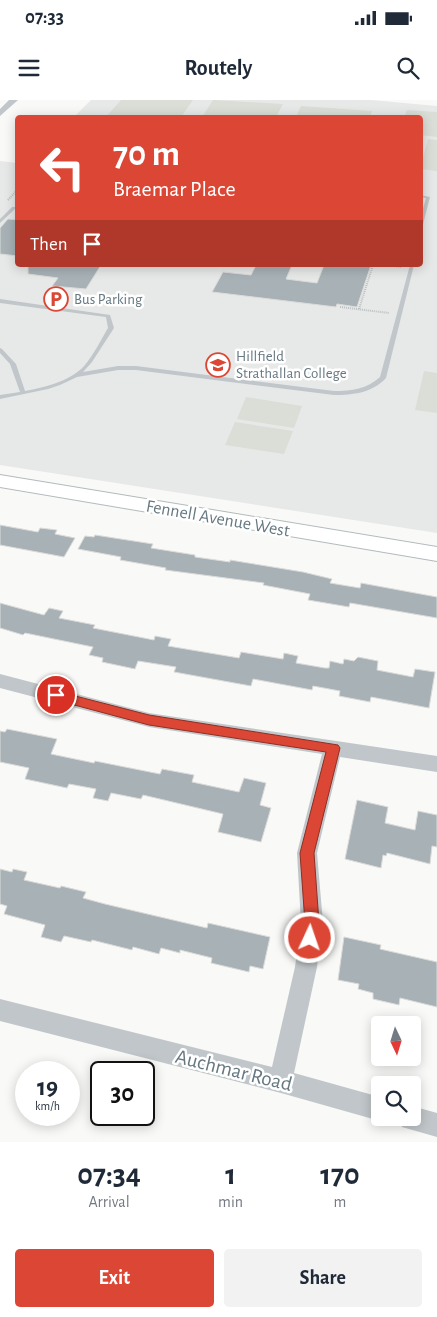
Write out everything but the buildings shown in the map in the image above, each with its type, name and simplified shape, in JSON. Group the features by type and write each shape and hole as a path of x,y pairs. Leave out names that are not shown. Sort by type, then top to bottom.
{"main road":[{"name":"Fennell Avenue West","path":"0,481 437,554"}],"street":[{"path":"0,114 14,100"},
{"path":"0,680 149,720 437,764"},
{"path":"281,1081 306,967 312,923 307,853 333,748"},
{"name":"Auchmar Road","path":"0,1010 281,1081 371,1106"},
{"path":"421,1121 437,1125"}],"lane":[{"path":"423,196 428,197 423,210"},
{"path":"0,222 15,208"},
{"path":"73,376 118,368 136,368 334,393 350,393 370,388 383,378 411,267"},
{"path":"0,300 108,316 111,328 86,367 73,376 48,387 0,398"},
{"path":"0,350 12,364 23,393"}],"path":[{"path":"359,309 372,267"},
{"path":"340,307 399,314"}],"shaded area":[{"name":"Hillfield Strathallan College","path":"91,100 371,100 437,106 437,533 0,465 0,161 15,163 15,267 423,267 423,115 76,115"},
{"path":"121,100 193,100 182,115 108,115"},
{"path":"213,100 283,104 277,115 203,115"},
{"path":"301,106 372,111 371,115 297,115"},
{"path":"407,110 437,112 437,137 423,135 423,115 405,115"},
{"path":"428,139 437,140 437,171 423,169 423,158"},
{"path":"424,371 437,373 437,413 415,410"},
{"path":"246,397 302,406 294,428 237,419"},
{"path":"235,422 293,431 284,454 225,445"}],"place":[{"name":"Bus Parking","path":"56,299"},
{"name":"Hillfield Strathallan College","path":"218,365"}],"route":[{"path":"56,695 149,720 333,748 307,853 312,923 310,938"}]}
